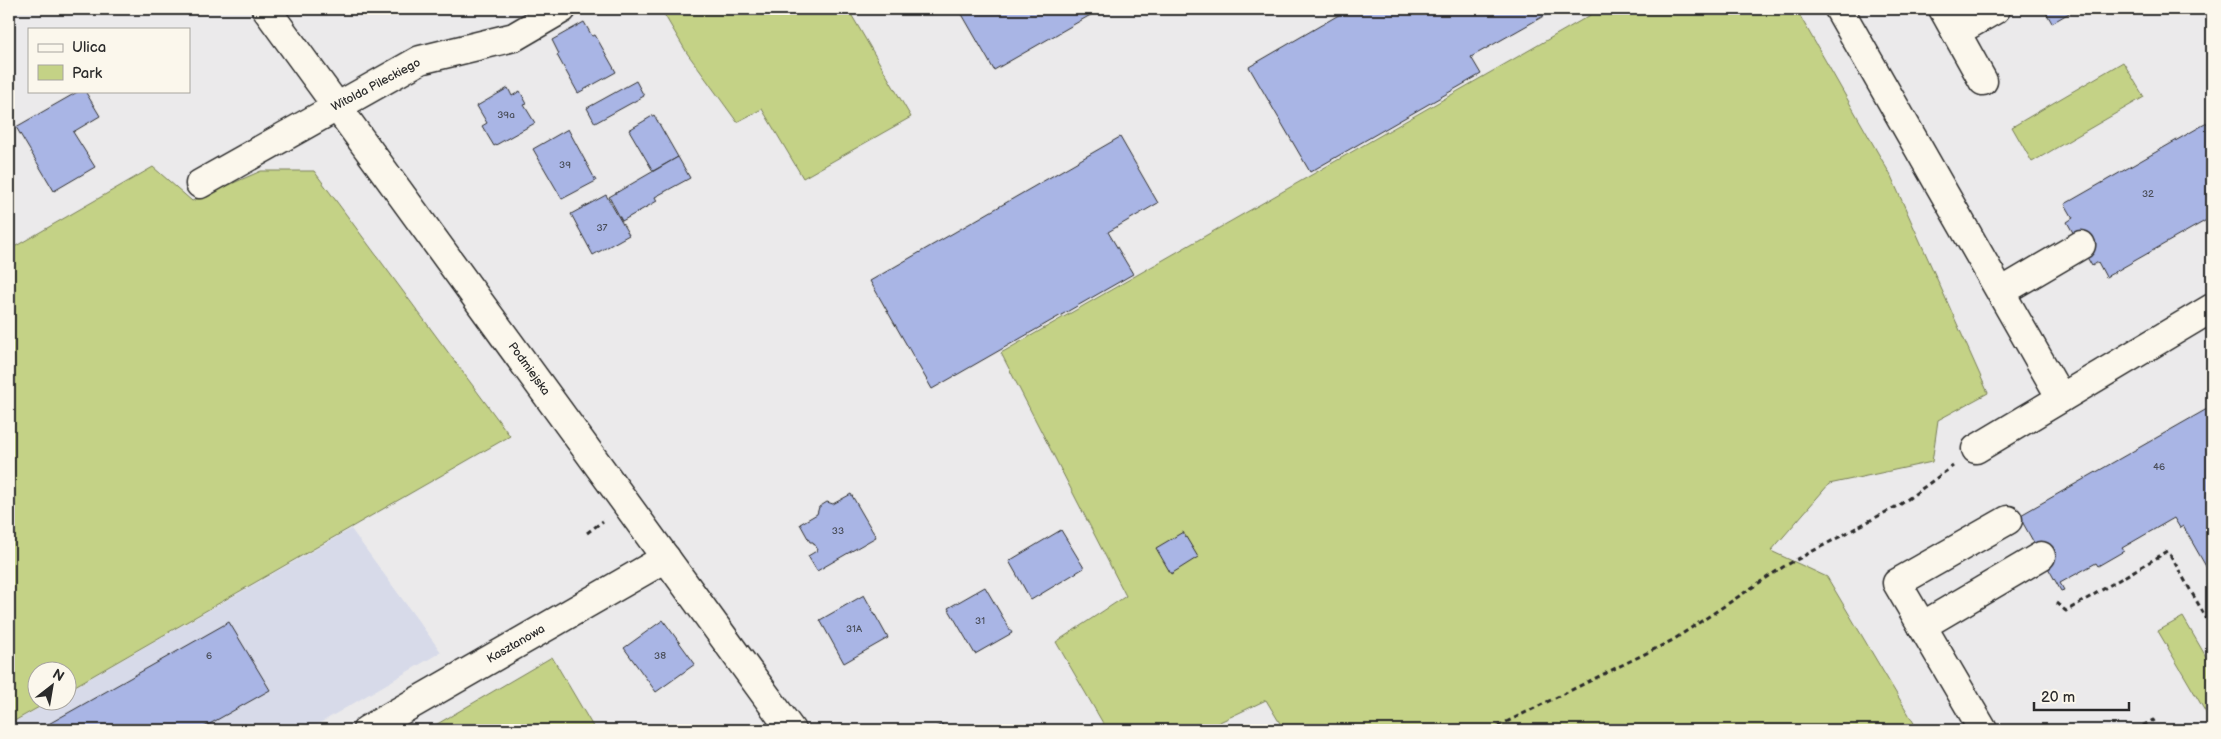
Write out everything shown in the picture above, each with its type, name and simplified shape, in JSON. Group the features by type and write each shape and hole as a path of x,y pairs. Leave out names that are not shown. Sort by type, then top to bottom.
{"street":[{"name":"Podmiejska","path":"266,9 791,730"},
{"name":"Witolda Pileckiego","path":"200,184 336,105 420,60 514,37 562,9"},
{"path":"1839,9 2061,398"},
{"path":"1943,9 1983,82"},
{"path":"1956,32 1996,9"},
{"path":"2001,292 2081,245"},
{"path":"1976,449 2212,308"},
{"path":"1983,730 1896,583 2008,520"},
{"path":"1922,626 2041,556"},
{"name":"Kasztanowa","path":"367,730 666,558"}],"path":[{"path":"1490,730 1673,640 1783,567 1902,504 1976,449"},
{"path":"2056,603 2066,611 2168,551 2212,628"},
{"path":"2136,730 2153,720 2159,730"}],"shaded area":[{"path":"351,529 441,652 308,730 9,730 9,725 32,712 78,712 78,685"}],"green space":[{"path":"661,9 848,9 911,117 803,178 762,109 737,122 687,53"},
{"path":"1601,9 1796,9 1890,174 1988,393 1938,420 1932,462 1829,484 1771,551 1827,577 1918,730 1284,730 1266,700 1203,730 1107,730 1056,642 1126,596 1001,353"},
{"path":"2123,62 2144,97 2032,162 2012,127"},
{"path":"153,167 192,201 261,171 314,171 510,436 78,684 78,662 28,662 28,712 30,712 9,724 9,250"},
{"path":"2183,617 2212,667 2212,723 2158,631"},
{"path":"552,657 595,730 427,730"}],"building":[{"path":"959,9 1101,9 994,70"},
{"path":"1349,9 1556,9 1471,57 1481,74 1310,172 1249,67"},
{"path":"2044,9 2076,9 2052,23"},
{"path":"584,22 592,36 595,35 616,72 578,93 557,55 559,54 552,40"},
{"path":"636,81 644,96 595,123 587,108"},
{"path":"508,88 512,96 520,91 527,104 524,105 535,123 494,146 482,126 487,123 477,106"},
{"path":"77,92 86,92 100,116 73,132 95,167 54,191 16,127"},
{"path":"654,115 678,157 653,171 629,130"},
{"path":"2212,120 2212,217 2106,277 2098,262 2092,266 2067,222 2073,218 2065,204"},
{"path":"568,129 596,181 562,199 533,149"},
{"path":"1120,137 1158,203 1108,232 1133,274 932,389 870,281"},
{"path":"678,157 690,178 655,197 657,201 622,221 609,197"},
{"path":"606,195 629,235 593,255 571,214"},
{"path":"2207,409 2212,418 2212,577 2183,526 2180,528 2174,518 2122,548 2124,551 2098,566 2096,563 2060,583 2064,590 2061,591 2019,516"},
{"path":"851,494 876,537 817,571 808,556 818,550 813,542 810,542 800,524 817,514 819,507 827,502 833,504"},
{"path":"1061,530 1084,568 1031,600 1009,561"},
{"path":"1183,532 1198,557 1171,574 1156,548"},
{"path":"985,587 1012,633 975,654 948,608"},
{"path":"864,595 888,638 844,663 820,620"},
{"path":"663,620 695,664 656,692 624,648"},
{"path":"229,622 270,690 199,730 38,730 70,712 78,712 78,707"},
{"path":"942,724 946,730 931,730"}]}
